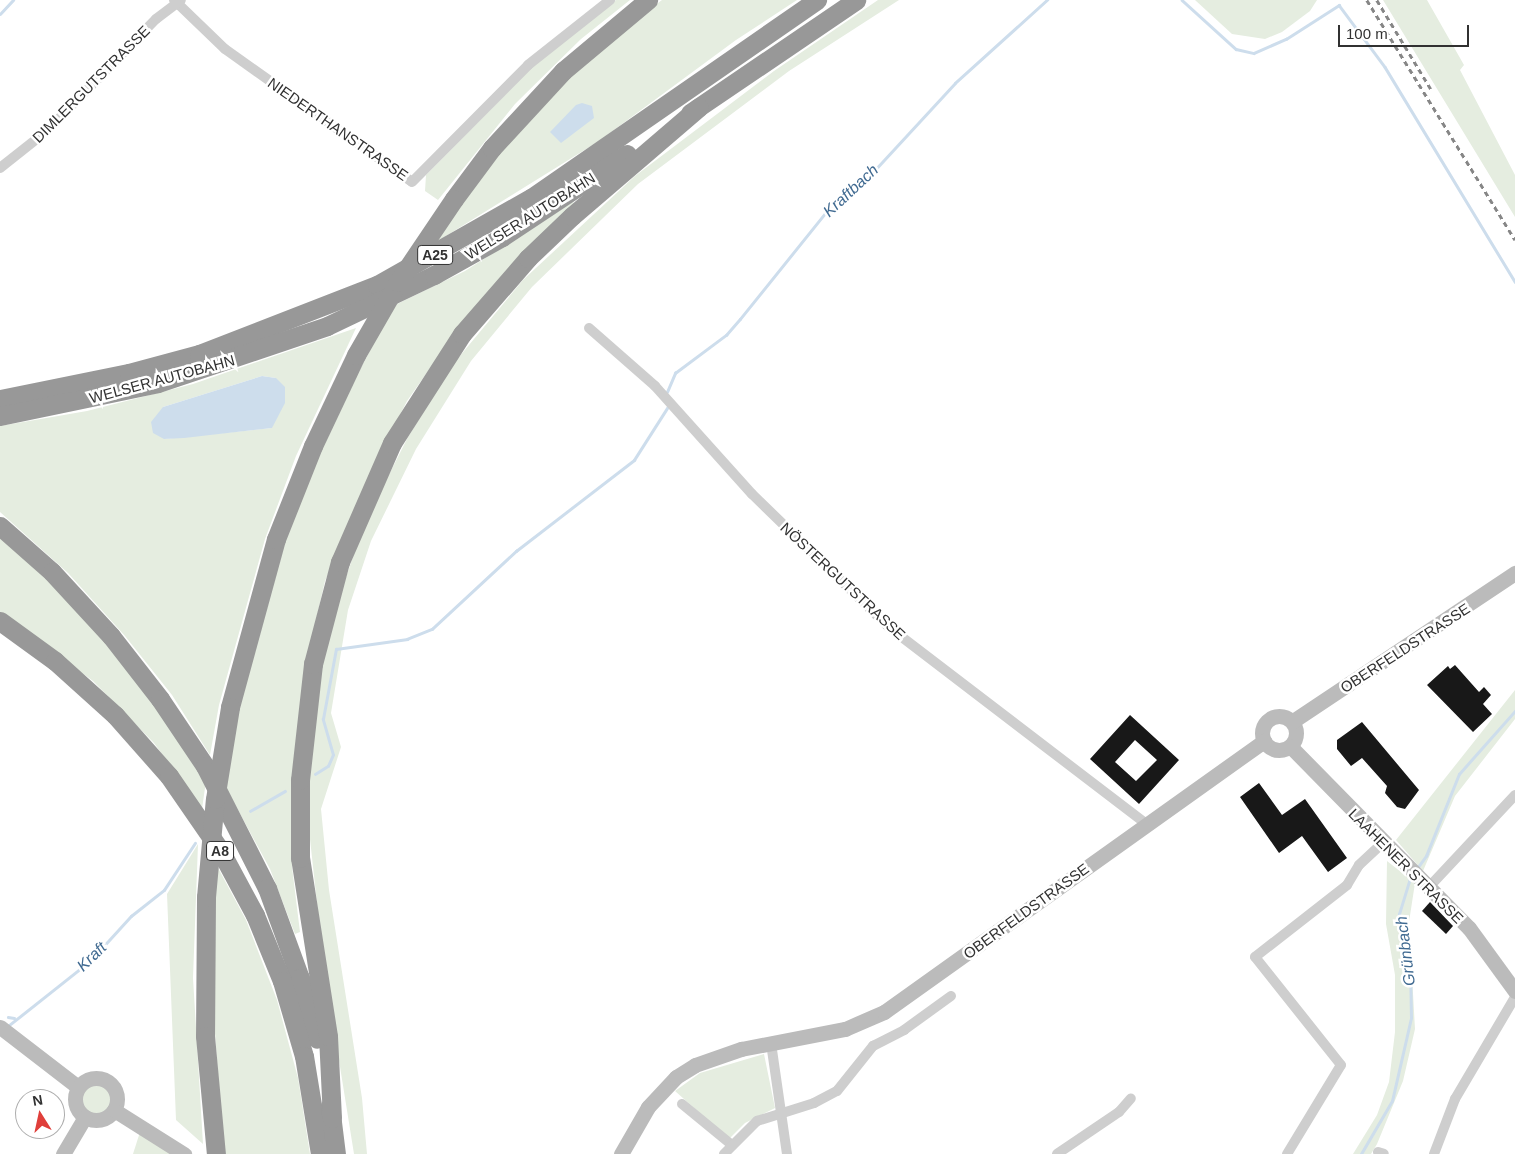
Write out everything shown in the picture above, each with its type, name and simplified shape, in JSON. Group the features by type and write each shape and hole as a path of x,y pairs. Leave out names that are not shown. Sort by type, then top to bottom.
{"highway":[{"path":"216,1150 205,1036 206,897 215,799 230,707 250,624 280,530 313,446 356,355 398,282 454,199 504,135 563,71 648,0"},
{"name":"WELSER AUTOBAHN","path":"0,398 129,373 199,354 377,285 531,198 817,0"},
{"name":"WELSER AUTOBAHN","path":"0,416 96,398 210,368 369,307 502,237 699,107 856,0"},
{"path":"332,1118 328,1036 300,858 299,788 313,664 340,562 392,443 462,334 501,288 566,222 699,107"},
{"name":"A8","path":"0,526 82,603 137,668 186,736 227,804 267,888 300,978 332,1118 336,1154"},
{"name":"A8","path":"0,621 55,661 115,715 169,776 220,850 255,915 282,981 304,1056 320,1154"}],"main road":[{"name":"OBERFELDSTRASSE","path":"1292,721 1515,573"},
{"path":"1281,715 1292,721 1297,734 1290,746 1276,750 1264,741 1263,726 1267,720 1281,715"},
{"name":"OBERFELDSTRASSE","path":"621,1154 648,1107 676,1077 716,1057 771,1043 845,1029 884,1012 1264,741"},
{"name":"LAAHENER STRASSE","path":"1290,746 1383,843 1414,871 1469,928 1515,991"},
{"path":"4,1031 78,1087"},
{"path":"95,1078 107,1081 116,1091 114,1110 104,1118 85,1117 76,1107 78,1087 95,1078"},
{"path":"114,1110 184,1154"},
{"path":"62,1154 85,1117"}],"street":[{"name":"NIEDERTHANSTRASSE","path":"177,1 225,49 412,182 528,65 610,0"},
{"name":"DIMLERGUTSTRASSE","path":"0,168 48,130 156,19 177,1"},
{"name":"NÖSTERGUTSTRASSE","path":"589,328 655,386 752,494 890,628 1146,824"},
{"path":"1429,887 1515,795"},
{"path":"1287,1154 1341,1065 1255,957 1347,885 1359,865 1383,843"},
{"path":"724,1154 756,1121 814,1103 837,1091 873,1046 904,1030 951,996"},
{"path":"1434,1154 1455,1099 1515,997"},
{"path":"771,1043 787,1154"},
{"path":"1058,1154 1119,1112 1131,1098"},
{"path":"682,1104 732,1146"}],"shaded area":[{"path":"616,0 630,0 581,39 515,104 438,200 425,191 426,175 534,65"},
{"path":"662,0 797,0 736,40 599,141 433,244 497,153 551,94 617,33"},
{"path":"878,0 899,0 789,71 638,184 532,287 471,361 416,449 371,541 348,610 331,713 341,747 321,809 329,890 362,1098 367,1154 354,1154 324,967 308,821 312,730 322,667 336,607 364,524 408,437 454,363 523,280 635,176 774,71"},
{"path":"1195,0 1317,0 1310,11 1282,32 1265,39 1232,34"},
{"path":"1383,0 1427,0 1464,65 1460,70 1515,175 1515,217"},
{"path":"573,202 576,205 463,321 407,401 372,470 325,581 304,672 292,867 300,932 295,934 270,869 225,786 239,709 287,529 323,441 393,306 465,271"},
{"path":"356,328 296,456 265,539 219,705 210,755 172,695 125,636 68,573 0,512 0,426 87,411 193,384","holes":["262,376 276,378 272,428 164,439 163,407"]},
{"path":"0,535 80,612 131,671 206,781 202,809 154,743 93,681 0,612"},
{"path":"1515,690 1515,719 1455,796 1423,871 1396,840"},
{"path":"198,844 193,978 203,1144 176,1120 167,894"},
{"path":"1387,861 1415,883 1409,922 1415,1029 1403,1081 1377,1144 1371,1154 1353,1154 1377,1115 1389,1082 1395,1032 1395,975 1386,924"},
{"path":"217,866 246,920 277,1000 298,1078 310,1154 224,1154 211,979"},
{"path":"764,1054 775,1108 745,1123 729,1139 675,1091 700,1073"},
{"path":"96,1083 107,1088 112,1099 107,1110 96,1115 85,1110 80,1099 85,1088"},
{"path":"140,1132 176,1154 133,1154"}],"water":[{"path":"582,103 592,106 594,118 561,143 550,132 576,105"},
{"path":"262,376 276,378 285,387 285,403 272,428 164,439 153,433 151,422 163,407"}],"building":[{"path":"1455,665 1479,692 1484,687 1491,695 1483,704 1492,714 1473,732 1427,685 1448,666 1450,669"},
{"path":"1130,715 1179,760 1139,804 1090,759","holes":["1135,740 1157,760 1136,781 1115,762"]},
{"path":"1362,722 1419,790 1405,809 1397,807 1385,793 1387,786 1362,758 1351,766 1337,749 1337,740"},
{"path":"1259,783 1282,815 1305,799 1347,858 1328,872 1302,836 1279,853 1240,797"},
{"path":"1430,902 1453,926 1446,934 1422,911"}],"waterway":[{"path":"0,14 13,0"},
{"name":"Kraftbach","path":"667,392 675,373 726,335 834,202 872,173 955,83 1047,0"},
{"path":"1182,0 1236,49 1254,53 1286,39 1339,5 1385,67 1515,282"},
{"path":"315,774 328,766 333,755 323,719 336,649 407,639 432,629 516,551 634,460 669,405"},
{"name":"Grünbach","path":"1418,867 1426,856 1459,774 1515,711"},
{"name":"Kraft","path":"250,811 285,791"},
{"name":"Kraft","path":"8,1026 90,961 131,916 164,890 195,843"},
{"name":"Grünbach","path":"1361,1154 1392,1101 1411,1018 1410,968 1399,914 1411,875"},
{"name":"Kraft","path":"8,1017 14,1018"}],"railway":[{"path":"1367,0 1515,240"},
{"path":"1377,0 1431,89"}]}
